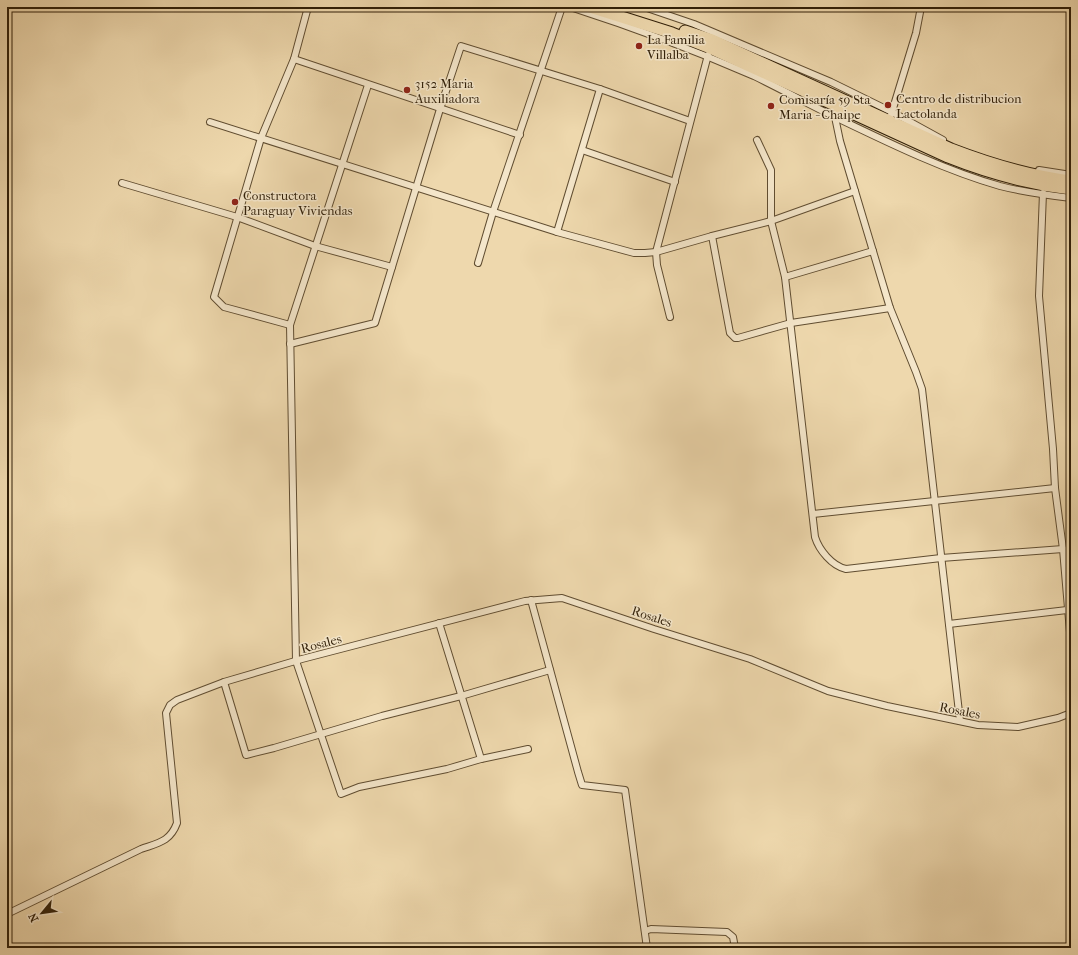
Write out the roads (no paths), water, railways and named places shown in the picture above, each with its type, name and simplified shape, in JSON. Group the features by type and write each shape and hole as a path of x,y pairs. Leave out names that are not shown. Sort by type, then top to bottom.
{"highway":[{"path":"590,7 710,45 825,101 836,112 919,144 948,157 1043,190 1071,189"},
{"path":"614,7 890,118 934,142 972,157 1019,171 1071,181"}],"street":[{"path":"290,324 224,307 214,297 261,138 294,59 308,7"},
{"path":"478,263 493,212 562,7"},
{"path":"570,7 638,29 710,45"},
{"path":"644,7 694,24 710,45 754,76 836,112 927,159 1000,186 1043,190 1071,198"},
{"path":"825,101 837,102 884,124 890,118 916,33 921,7"},
{"path":"670,317 657,265 656,252 710,45"},
{"path":"290,344 375,323 440,109 462,46 600,89 690,120"},
{"path":"294,59 520,135"},
{"path":"368,85 290,324 296,661 341,794 359,787 447,769 481,759 528,749"},
{"path":"557,232 600,89"},
{"path":"836,112 840,141 890,308 922,389 960,722"},
{"path":"890,118 919,144"},
{"path":"890,118 920,128 973,153 1013,165 1071,175"},
{"path":"210,122 557,232 634,253 656,252 771,221 855,191"},
{"path":"757,140 771,170 771,221 785,277 815,537 819,547 839,568 846,569 941,558 1063,549"},
{"path":"582,150 675,182"},
{"path":"122,182 237,217 315,246 392,267"},
{"path":"1043,190 1039,296 1053,449 1055,488 1063,549 1071,644"},
{"path":"712,236 731,336 735,338 791,323 890,308"},
{"path":"785,277 873,251"},
{"path":"813,514 1055,488"},
{"name":"Rosales","path":"7,914 140,849 162,842 173,832 177,823 166,713 170,706 177,700 224,682 296,661 525,601 562,598 750,659 828,691 960,722 978,725 1018,727 1058,718 1071,713"},
{"path":"531,600 582,785 625,790 647,948"},
{"path":"949,624 1067,610"},
{"path":"439,623 481,759"},
{"path":"224,682 246,755 550,670"},
{"path":"645,930 726,932 733,937 735,948"}],"place":[{"name":"La Familia Villalba","path":"639,46"},
{"name":"3152 Maria Auxiliadora","path":"407,90"},
{"name":"Centro de distribucion Lactolanda","path":"888,105"},
{"name":"Comisaría 59 Sta Maria - Chaipe","path":"771,106"},
{"name":"Constructora Paraguay Viviendas","path":"235,202"}]}
